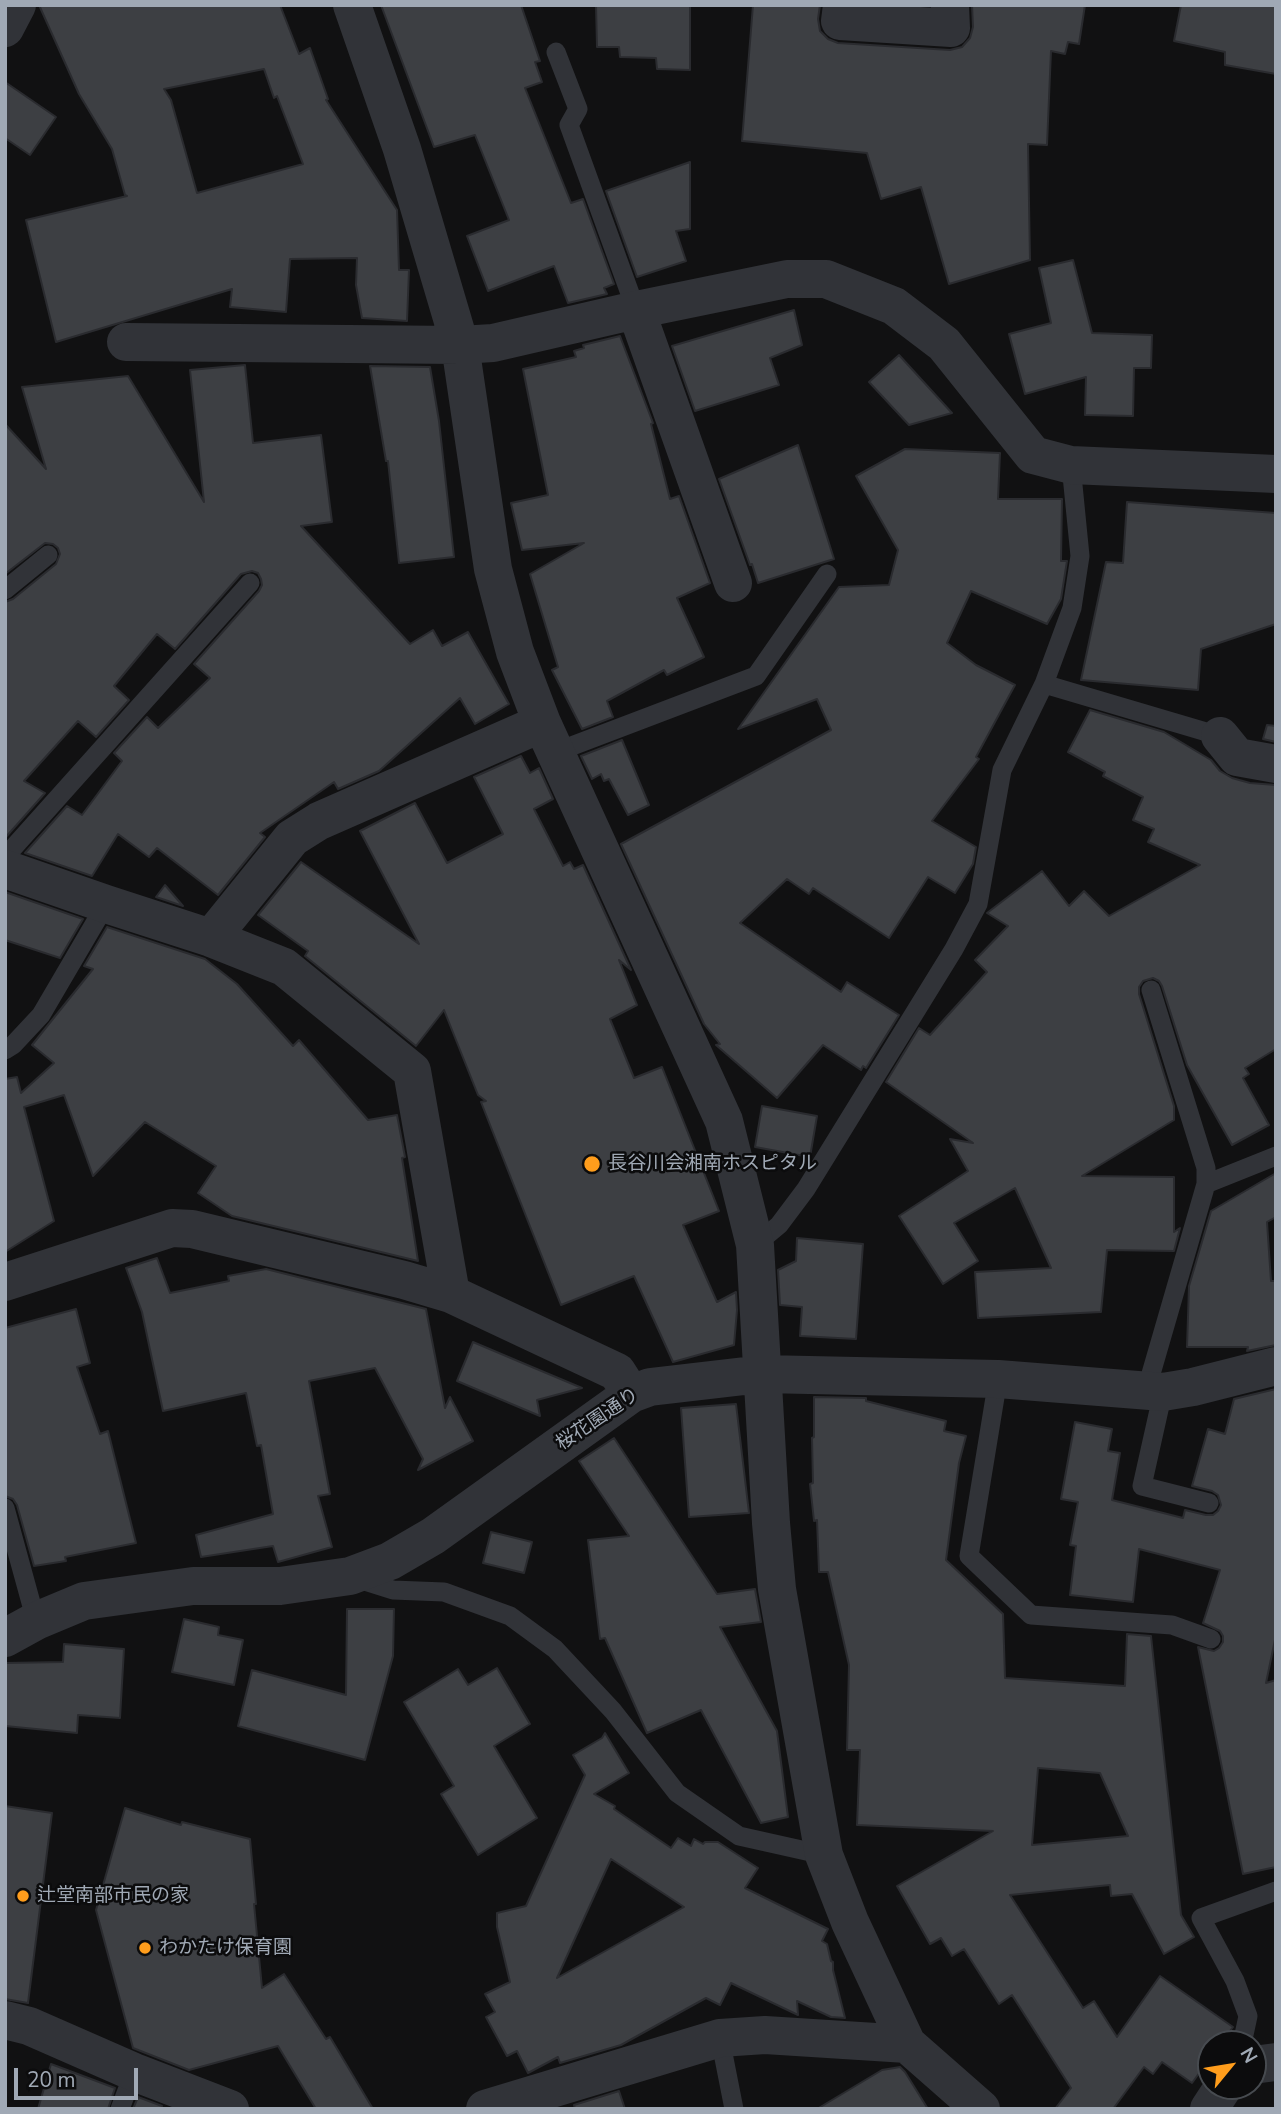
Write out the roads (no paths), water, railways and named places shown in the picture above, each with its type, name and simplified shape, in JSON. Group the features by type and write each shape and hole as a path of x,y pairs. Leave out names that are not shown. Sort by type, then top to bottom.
{"street":[{"path":"5,28 17,5"},
{"path":"352,5 402,149 460,345 494,569 515,652 549,737 724,1121 755,1245 777,1589 824,1855 850,1922 907,2044 981,2109"},
{"path":"842,5 840,21 951,29 950,5"},
{"path":"126,342 493,343 787,279 826,279 894,306 944,344 1033,455 1071,465 1276,474"},
{"path":"636,310 733,583"},
{"path":"1220,736 1237,757 1276,764"},
{"path":"211,937 292,838 319,821 549,737"},
{"path":"5,869 211,937 284,967 412,1071 451,1294"},
{"path":"5,1282 172,1228 192,1229 404,1280 451,1294 617,1372 631,1394"},
{"name":"桜花園通り","path":"21,1629 84,1601 193,1586 280,1586 350,1576 390,1560 433,1536 631,1394 650,1387 762,1374 998,1379 1154,1392 1193,1387 1276,1366"},
{"path":"5,2020 29,2026 230,2109"},
{"path":"485,2109 720,2038 765,2035 907,2044"}],"lane":[{"path":"556,52 578,109 569,125 636,310"},
{"path":"755,1245 779,1225 806,1189 954,949 978,904 1002,770 1044,684 1072,608 1080,556 1071,465"},
{"path":"5,590 48,555"},
{"path":"549,737 756,676 827,574"},
{"path":"5,856 250,583"},
{"path":"1044,684 1220,736"},
{"path":"5,1050 13,1045 41,1014 106,904"},
{"path":"1151,990 1206,1168 1206,1184 1154,1392 1142,1486 1209,1503"},
{"path":"1206,1184 1276,1156"},
{"path":"998,1379 969,1556 1031,1615 1172,1625 1211,1639"},
{"path":"5,1508 21,1629"},
{"path":"350,1576 393,1590 444,1592 510,1616 555,1649 613,1711 677,1793 739,1836 824,1855"},
{"path":"1245,2030 1248,2016 1235,1981 1201,1918 1276,1891"},
{"path":"720,2038 734,2109"},
{"path":"120,2109 134,2071"}],"place":[{"name":"長谷川会湘南ホスピタル","path":"592,1164"},
{"name":"辻堂南部市民の家","path":"23,1896"},
{"name":"わかたけ保育園","path":"145,1948"}]}
